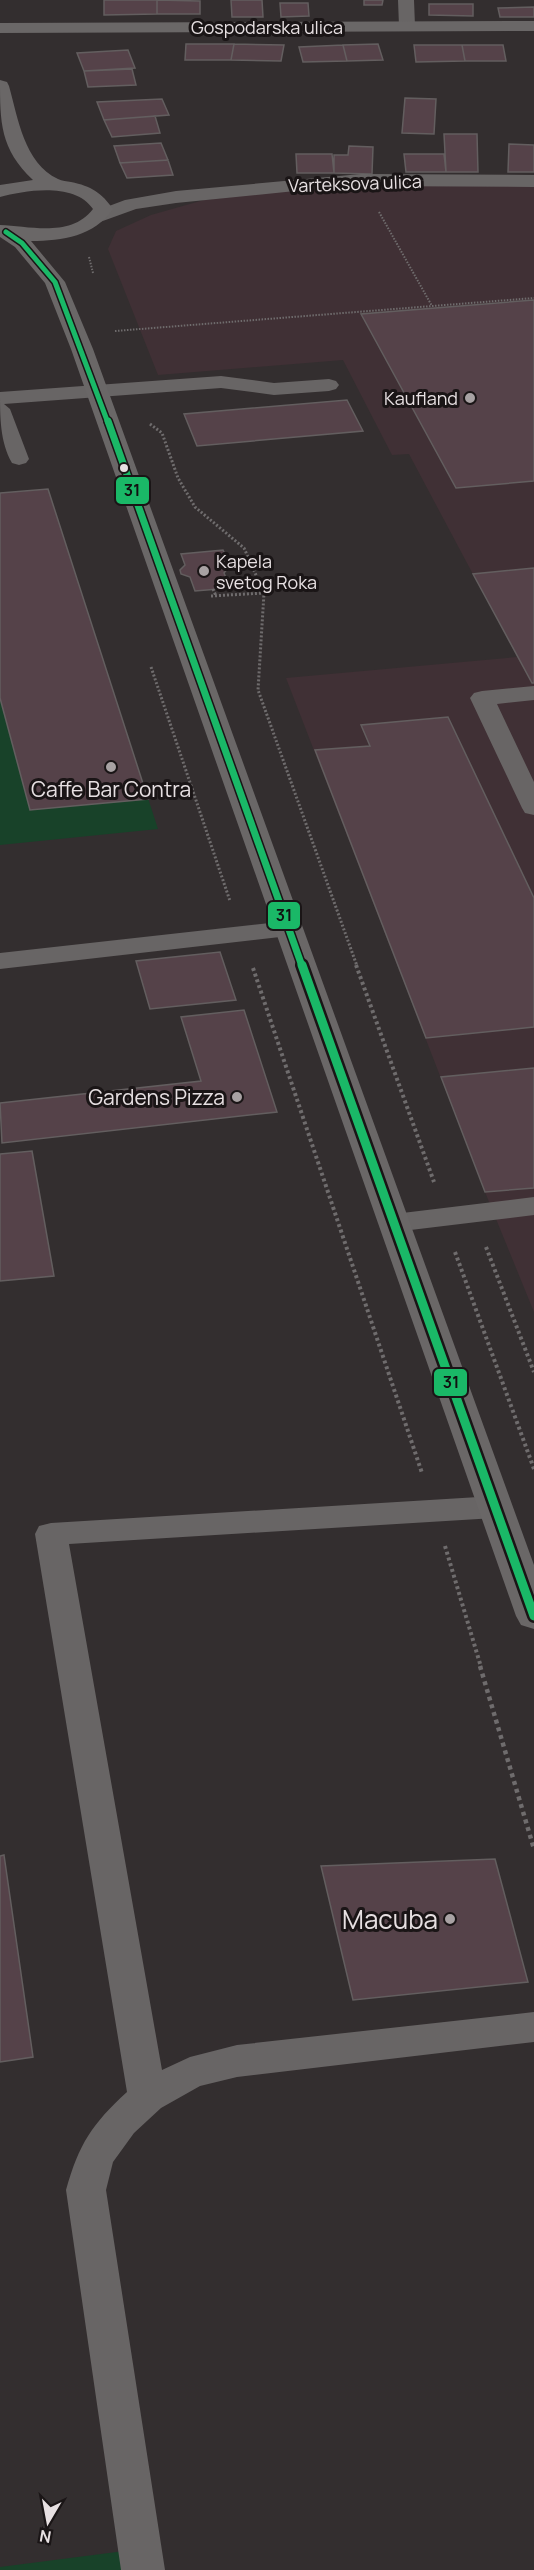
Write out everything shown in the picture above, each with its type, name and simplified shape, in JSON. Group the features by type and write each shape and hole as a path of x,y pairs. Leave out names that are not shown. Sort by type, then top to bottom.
{"main road":[{"name":"Gospodarska ulica","path":"0,28 534,26"},
{"path":"0,86 15,141 34,173 56,186"},
{"path":"0,189 8,177 15,141"},
{"path":"0,189 56,186 83,191 101,203 103,209 100,216 90,224 75,230 41,235 3,231"},
{"path":"55,282 60,245 75,230"},
{"path":"3,231 22,243 55,282 171,599 534,1616"}],"street":[{"name":"Varteksova ulica","path":"100,216 132,204 266,187 361,180 534,181"},
{"name":"Varteksova ulica","path":"83,191 125,197 177,197"}],"lane":[{"path":"406,0 407,26"},
{"path":"0,398 221,382 274,389 329,385"},
{"path":"0,409 19,459"},
{"path":"534,693 482,698 534,808"},
{"path":"0,961 288,929"},
{"path":"394,1223 534,1206"},
{"path":"147,2097 51,1534 495,1507"},
{"path":"143,2570 86,2190 95,2157 120,2122 147,2097 190,2073 237,2061 534,2028"}],"path":[{"path":"361,180 432,306"},
{"path":"88,252 95,279"},
{"path":"534,298 111,332 137,412 162,433 178,478 195,507 244,548 264,592 258,690 431,1173 442,1216 534,1468"},
{"path":"213,589 216,596"},
{"path":"171,599 264,592"},
{"path":"252,964 424,1478"},
{"path":"473,1213 534,1372"},
{"path":"447,1552 534,1849"}],"shaded area":[{"path":"332,186 534,186 534,1312 485,1192 286,678 517,657 409,454 392,455 343,360 158,375 108,249 116,231 151,215 204,200"}],"green space":[{"path":"48,489 158,829 0,845 0,493"},
{"path":"140,2549 143,2570 0,2570 0,2567"}],"building":[{"path":"104,0 157,0 157,14 104,15"},
{"path":"157,0 200,1 200,14 157,14"},
{"path":"231,0 262,0 263,17 232,17"},
{"path":"364,0 383,0 382,5 364,5"},
{"path":"280,3 308,3 309,16 281,17"},
{"path":"429,4 473,4 473,16 429,15"},
{"path":"534,7 534,17 500,17 498,8"},
{"path":"186,44 234,44 231,60 185,60"},
{"path":"234,44 284,45 281,61 231,60"},
{"path":"378,44 383,60 347,61 343,45"},
{"path":"343,45 347,61 303,62 299,47"},
{"path":"414,45 462,45 465,61 416,62"},
{"path":"462,45 503,45 506,61 465,61"},
{"path":"128,50 135,68 84,71 77,53"},
{"path":"132,69 136,85 88,87 84,71"},
{"path":"405,98 436,99 434,134 402,133"},
{"path":"162,99 169,115 104,120 97,102"},
{"path":"155,116 160,133 112,137 104,120"},
{"path":"444,134 477,134 478,172 446,172"},
{"path":"161,143 168,160 120,163 114,146"},
{"path":"509,144 534,145 534,172 508,172"},
{"path":"349,146 373,147 372,174 334,173 334,155 348,155"},
{"path":"296,154 332,154 334,173 297,173"},
{"path":"404,154 444,154 446,172 406,172"},
{"path":"168,160 173,175 127,178 120,163"},
{"name":"Kaufland","path":"534,300 534,481 456,488 361,314"},
{"path":"347,400 363,431 197,446 184,414"},
{"path":"48,489 148,799 30,810 0,698 0,493"},
{"name":"Kapela svetog Roka","path":"223,550 228,561 220,562 229,567 224,573 230,588 195,591 190,577 181,574 180,570 185,565 181,554"},
{"path":"534,568 534,683 532,683 473,574"},
{"path":"448,717 534,898 534,1027 426,1038 315,750 370,746 361,725"},
{"path":"220,952 236,1000 150,1009 136,961"},
{"path":"244,1010 277,1112 2,1143 0,1103 201,1081 181,1017"},
{"path":"534,1068 534,1188 485,1192 441,1077"},
{"path":"32,1151 54,1276 0,1281 0,1154"},
{"path":"4,1855 33,2057 0,2062 0,1856"},
{"path":"495,1859 528,1982 353,2000 321,1866"}],"transit line":[{"name":"31","path":"6,232 22,243 55,282 82,349 534,1616"}],"place":[{"name":"Kaufland","path":"470,398"},
{"name":"Kapela svetog Roka","path":"204,571"},
{"name":"Caffe Bar Contra","path":"111,767"},
{"name":"Gardens Pizza","path":"237,1097"},
{"name":"Macuba","path":"450,1919"}]}
